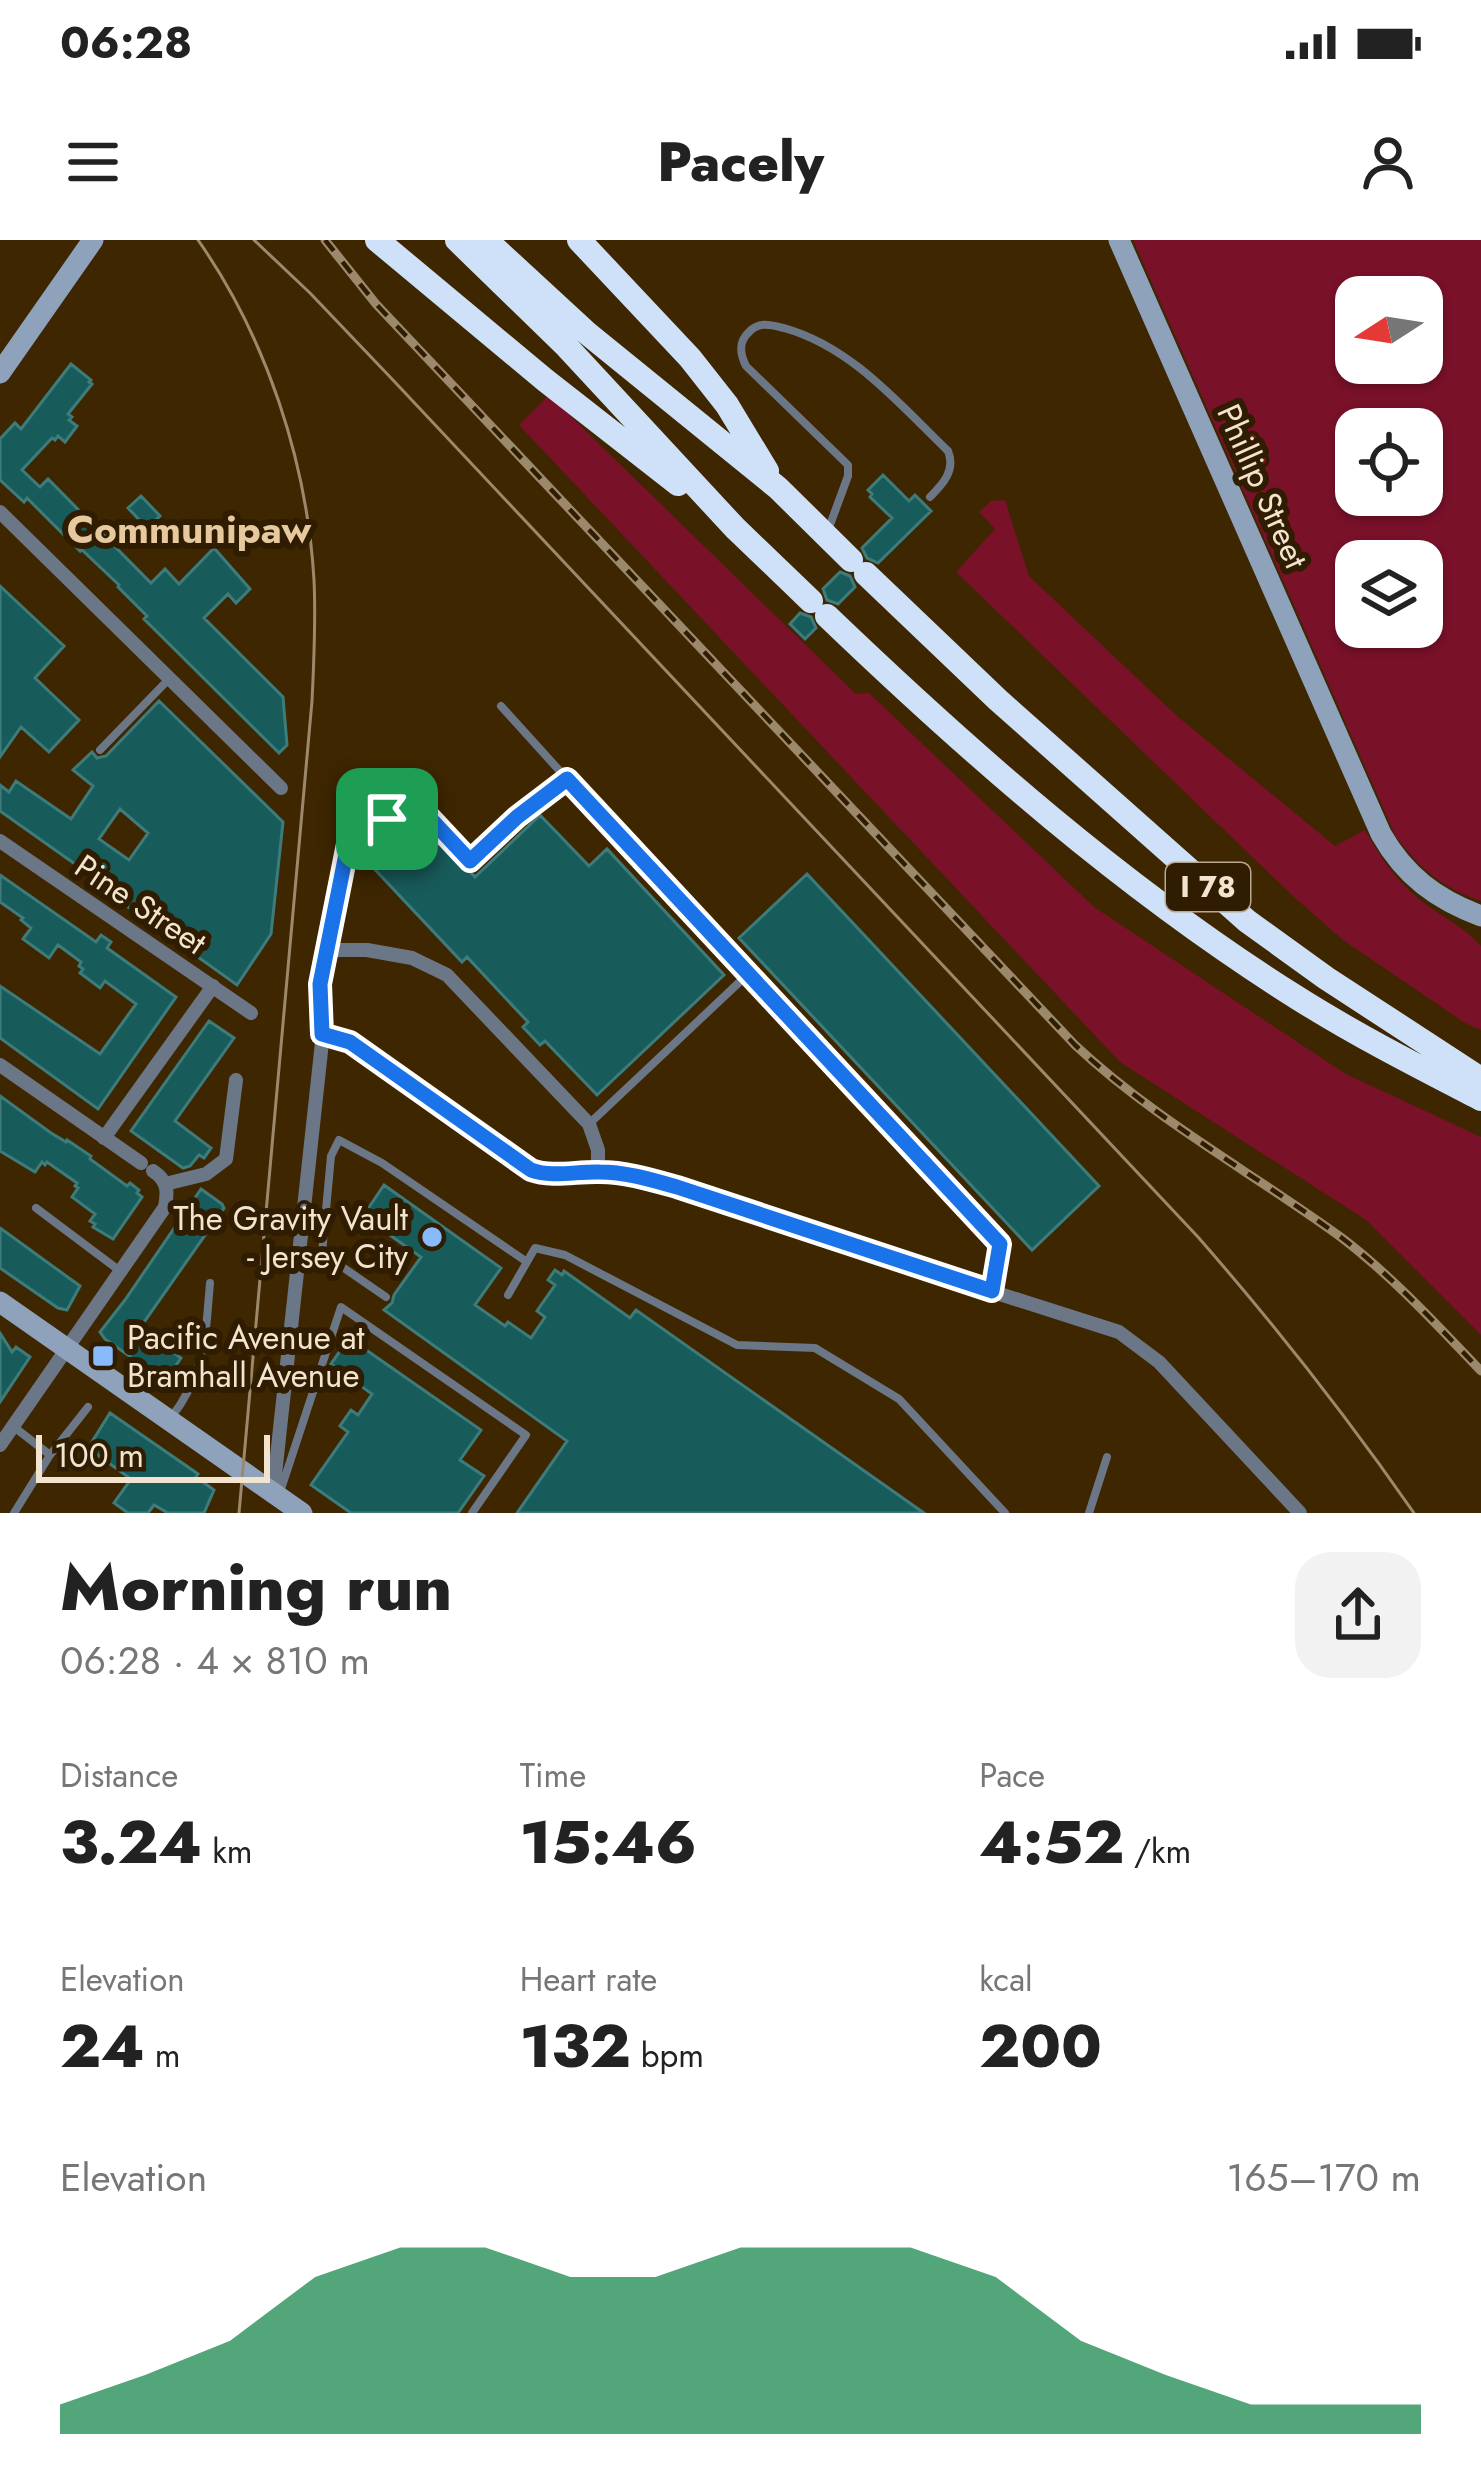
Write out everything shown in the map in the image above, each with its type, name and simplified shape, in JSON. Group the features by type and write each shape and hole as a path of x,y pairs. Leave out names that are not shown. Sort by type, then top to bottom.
{"highway":[{"path":"377,240 560,393 735,528"},
{"name":"I 78","path":"457,240 592,374 735,528 977,754 1148,893 1294,995 1481,1101"},
{"name":"I 78","path":"485,240 571,319 778,488 998,700 1222,900 1384,1016 1463,1056 1481,1078"},
{"path":"580,240 690,358 727,406 778,488"}],"street":[{"path":"0,373 7,348 93,240"},
{"name":"Phillip Street","path":"1119,240 1381,834 1419,884 1481,916"},
{"path":"0,512 281,788"},
{"path":"276,1494 322,1034 320,984 348,844 368,836 387,819"},
{"name":"Pine Street","path":"0,841 251,1013"},
{"path":"326,950 367,950 412,958 447,975 589,1124 598,1150 598,1172 629,1174 677,1187 1119,1332 1159,1361 1300,1513"},
{"path":"104,1138 213,986"},
{"path":"0,1065 147,1167 167,1187 165,1208 0,1445"},
{"path":"167,1187 206,1174 226,1159 236,1081"},
{"path":"0,1302 302,1513"}],"lane":[{"path":"826,536 848,465 746,366 742,344 748,332 760,325 795,331 849,359 948,451 949,472 930,497"},
{"path":"100,750 170,679"},
{"path":"502,706 1000,1244 992,1291"},
{"path":"387,819 411,798 470,861 567,779"},
{"path":"589,1124 748,974"},
{"path":"322,1034 350,1042 531,1170 542,1174 598,1172"},
{"path":"322,1253 331,1156 339,1140 382,1162 527,1262"},
{"path":"36,1208 120,1271"},
{"path":"508,1295 535,1248 565,1255 737,1346 815,1348 898,1399 1005,1513"},
{"path":"297,1267 322,1253"},
{"path":"322,1253 386,1297"},
{"path":"170,1420 194,1382 205,1351 210,1283"},
{"path":"276,1494 341,1307 526,1435 472,1513"},
{"path":"14,1513 50,1455 88,1407"},
{"path":"12,1426 50,1455"},
{"path":"1089,1513 1107,1457"}],"shaded area":[{"path":"1133,240 1481,240 1481,901 1455,890 1414,859 1396,837"},
{"path":"549,395 856,694 869,693 1094,907 1344,1073 1481,1137 1481,1335 1366,1220 1120,1062 519,425"},
{"path":"1005,500 1029,576 1177,716 1335,846 1365,830 1403,884 1481,946 1481,1030 1343,940 956,572 995,529 979,512 991,501"}],"building":[{"path":"71,364 92,384 68,414 77,426 65,442 58,436 52,438 22,470 40,487 48,479 151,583 165,569 179,584 214,548 250,589 236,603 228,594 204,618 283,697 287,745 279,753 144,619 147,616 119,585 27,498 24,502 0,480 0,439 15,423 21,429"},
{"path":"883,475 909,501 915,495 931,511 878,563 867,558 862,548 892,518 868,490"},
{"path":"141,496 160,516 147,528 128,508"},
{"path":"840,572 850,576 855,587 838,604 827,600 823,589"},
{"path":"0,586 64,646 35,678 79,720 49,752 21,727 0,757"},
{"path":"800,613 811,617 816,628 805,639 790,624"},
{"path":"159,701 283,822 271,934 237,985 121,902 126,895 0,811 0,785 9,792 16,781 71,819 93,786 73,770 92,752 97,758 106,756","holes":["120,809 148,833 129,860 99,839"]},
{"path":"415,814 475,877 540,815 589,866 607,849 724,975 597,1095 545,1041 540,1045 523,1027 528,1022 467,957 462,962 366,860"},
{"path":"807,874 1099,1186 1032,1250 739,938"},
{"path":"0,875 96,942 101,935 111,942 107,948 176,997 98,1109 0,1038 0,986 100,1054 136,1004 105,981 100,988 80,973 81,962 58,945 49,958 23,939 31,928 0,902"},
{"path":"209,1021 234,1038 175,1121 211,1148 204,1158 199,1155 183,1168 131,1131"},
{"path":"0,1096 139,1190 142,1197 113,1239 93,1227 90,1221 95,1214 72,1197 77,1183 47,1162 35,1172 0,1151"},
{"path":"384,1185 501,1268 475,1305 505,1326 508,1322 531,1338 545,1317 537,1311 555,1285 548,1280 555,1270 562,1275 564,1271 630,1318 636,1310 924,1513 517,1513 567,1441 384,1310 421,1257 363,1216"},
{"path":"201,1189 224,1208 140,1328 181,1358 165,1381 100,1332"},
{"path":"0,1228 80,1286 67,1310 0,1268"},
{"path":"0,1333 12,1352 16,1347 30,1357 0,1402"},
{"path":"349,1338 481,1430 460,1460 484,1476 458,1513 351,1513 311,1485 348,1432 340,1426 351,1410 358,1415 372,1394 331,1364"},
{"path":"110,1413 214,1490 204,1513 168,1513 154,1505 148,1513 128,1513 114,1503 131,1479 88,1448"}],"tram line":[{"path":"198,240 244,317 279,402 302,490 315,595 312,701 239,1513"},
{"path":"254,240 392,379 1198,1237 1310,1372 1414,1513"}],"railway":[{"path":"325,240 376,304 1075,1045 1171,1122 1361,1253 1481,1371"}],"place":[{"name":"The Gravity Vault - Jersey City","path":"432,1237"},
{"name":"Pacific Avenue at Bramhall Avenue","path":"103,1356"}],"district":[{"name":"Communipaw","path":"189,529"}],"route":[{"path":"567,779 1000,1244 992,1291 629,1174 531,1170 350,1042 322,1034 320,984 348,844 368,836 387,819 411,798 470,861 567,779"}]}
